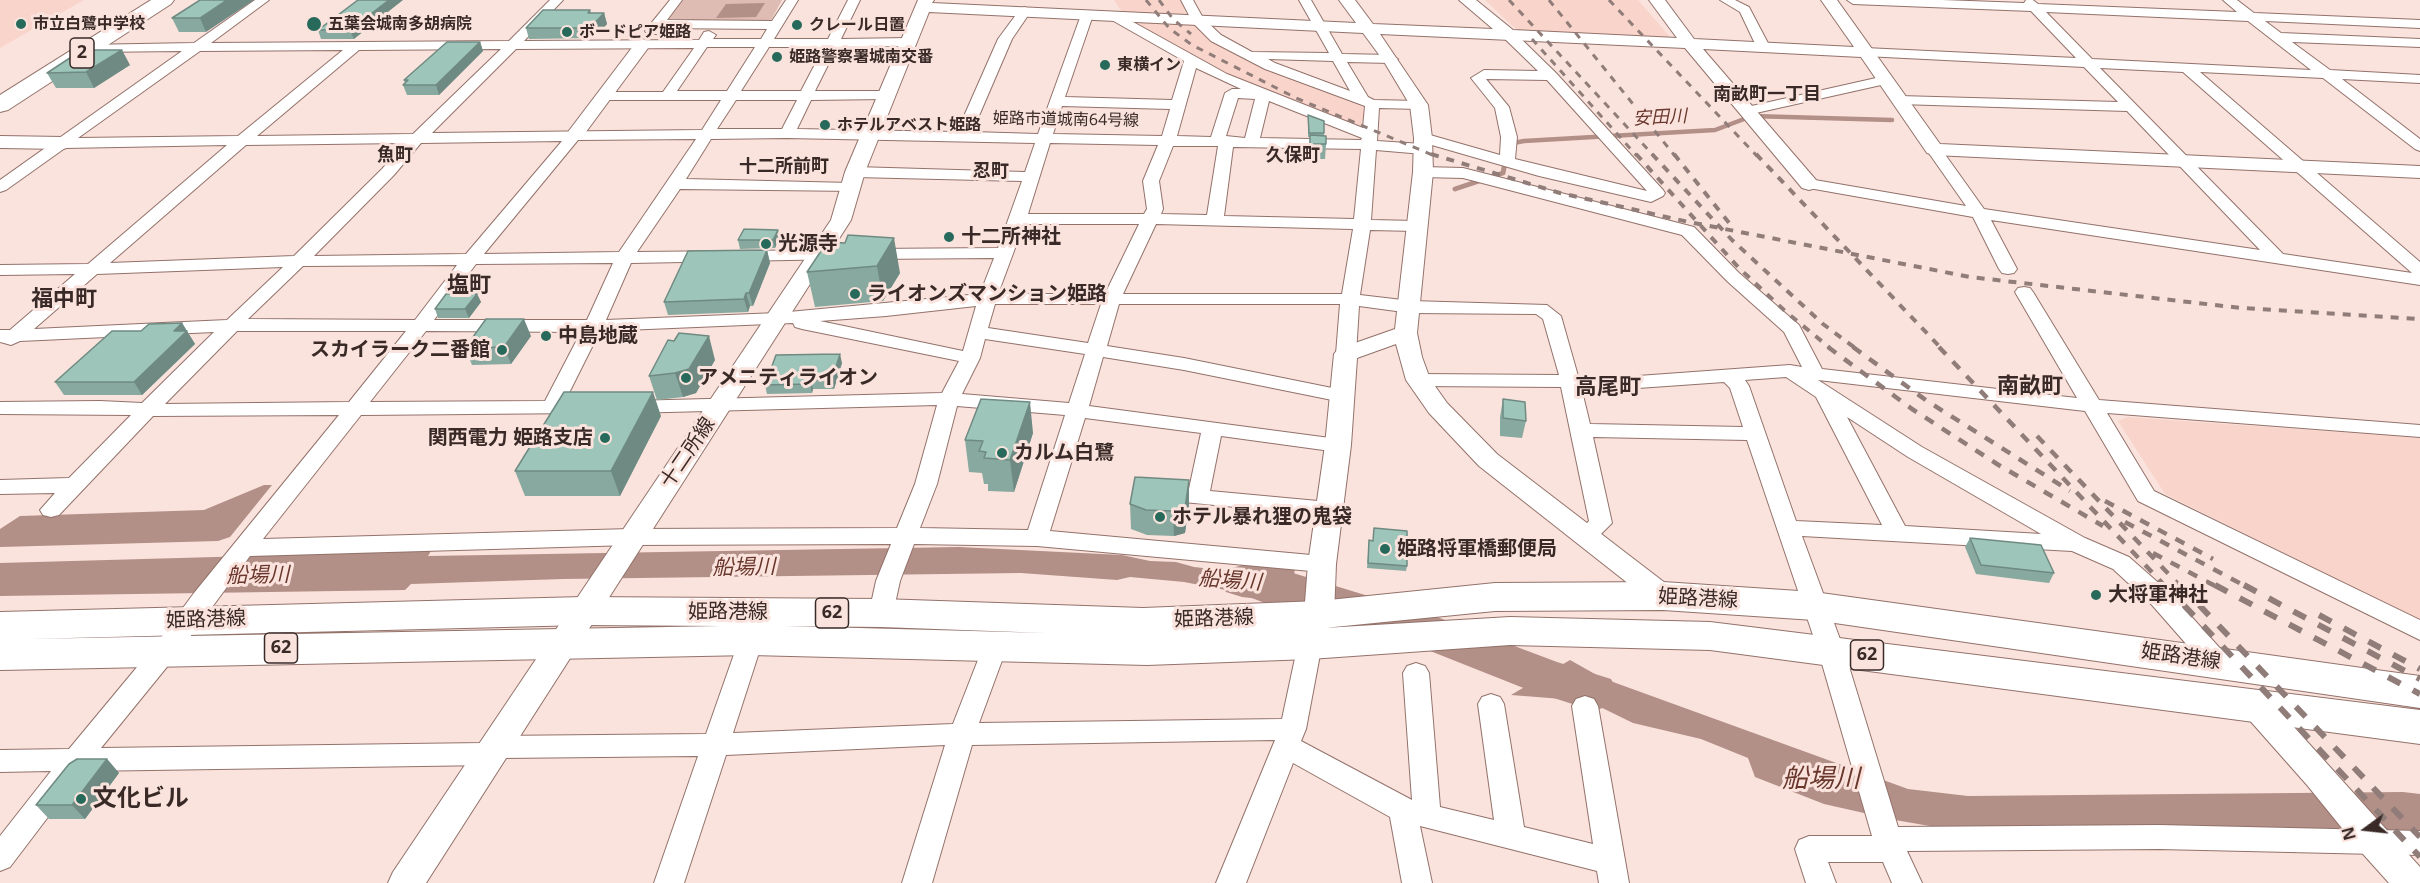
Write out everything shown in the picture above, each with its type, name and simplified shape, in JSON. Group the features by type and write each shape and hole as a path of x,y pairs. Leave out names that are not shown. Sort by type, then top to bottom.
{"main road":[{"name":"2","path":"0,105 164,0"},
{"name":"姫路港線","path":"581,614 751,640 1146,650 1314,630 1495,597 1663,596 1814,606 2420,692"},
{"name":"姫路港線","path":"0,626 581,614 884,597 1143,622 1314,630 1510,631 1710,636 2420,727"},
{"name":"姫路港線","path":"0,655 185,623"}],"street":[{"path":"0,187 263,0"},
{"path":"51,510 208,346 233,325 297,262 388,171 417,138 557,0"},
{"path":"0,858 470,260 574,136 676,0"},
{"path":"552,407 624,258 675,184 792,0"},
{"path":"787,133 835,42 854,0"},
{"path":"1186,0 1198,20 1216,38 1248,54 1320,86 1367,102 1419,105"},
{"path":"1231,883 1290,738 1314,630 1338,445 1350,299 1362,224 1369,140 1367,102 1305,0"},
{"path":"1347,0 1391,59 1419,105 1423,172 1416,226 1411,307 1406,333 1410,357 1418,380 1438,408 1488,460 1663,596"},
{"path":"1467,0 1509,35 1551,76"},
{"path":"1657,0 1689,43 1809,184 1979,213 2420,280"},
{"path":"1726,0 1745,10 1763,47"},
{"path":"1829,0 1979,213 2008,269"},
{"path":"1853,0 2031,4 2420,24"},
{"path":"2229,0 2420,146"},
{"path":"925,3 965,4 1087,15 1321,27 2420,79"},
{"name":"十二所線","path":"406,883 841,220 853,180 885,95 925,3"},
{"path":"2031,4 2278,259"},
{"path":"963,135 1005,39 1025,10"},
{"path":"884,597 926,484 950,399 970,358 987,299 1018,219 1056,101 1087,15"},
{"path":"1115,16 1222,77 1369,140"},
{"path":"657,24 777,25"},
{"path":"667,96 716,24"},
{"path":"2277,37 2420,43"},
{"path":"90,48 909,42"},
{"path":"0,349 8,336 92,269 356,46"},
{"path":"1248,54 1391,59"},
{"path":"1037,538 1075,410 1112,298 1155,209 1151,181 1168,140 1191,60"},
{"path":"2187,68 2297,166 2420,270"},
{"path":"1507,162 1509,137 1502,107 1478,78 1484,74 1551,76"},
{"name":"姫路市道城南64号線","path":"63,143 787,133 1251,142 1369,140 1423,143 1651,197 1657,193 1551,76"},
{"path":"1747,111 1885,80"},
{"path":"1215,220 1222,141 1232,93 1264,94"},
{"path":"1251,142 1264,94"},
{"path":"604,96 885,95"},
{"path":"1899,100 2131,107"},
{"path":"1056,101 1178,105"},
{"path":"1109,138 1122,103"},
{"path":"0,142 63,143"},
{"path":"1934,149 2420,172"},
{"path":"1423,172 1463,173 1688,231 1733,277 1792,329 1814,372"},
{"path":"675,184 1031,177"},
{"path":"1018,219 1215,220 1416,226"},
{"path":"0,270 297,262 1005,253"},
{"path":"2024,292 2146,496 2420,631"},
{"path":"8,336 233,325 593,326 778,318 886,310 987,299 1350,299 1411,307 1540,309 1551,316 1570,381 1601,523 1586,535"},
{"path":"778,318 970,358"},
{"path":"978,332 1095,352 1184,364 1342,396"},
{"path":"1346,354 1406,333"},
{"path":"1790,372 1915,452 2077,544 2121,563 2161,599 2218,663"},
{"path":"1418,380 1638,382 1814,372 2093,406 2420,431"},
{"path":"1730,376 1739,386 1831,650 1888,839 1906,883"},
{"path":"1825,394 1898,535"},
{"path":"0,408 100,407 148,410 355,407 659,408 722,403 950,399 1075,410 1338,445"},
{"path":"1198,498 1212,428"},
{"path":"1581,430 1756,434"},
{"path":"0,487 74,485"},
{"path":"1139,492 1329,509"},
{"path":"1787,528 2077,544"},
{"path":"244,548 631,537 906,536 1037,538 1322,564"},
{"path":"669,883 751,640"},
{"path":"918,883 962,734 995,647"},
{"path":"1416,673 1417,883"},
{"path":"1491,704 1511,837"},
{"path":"0,761 715,745 962,734 1290,738 1415,813 1511,837 1612,872 1585,706"},
{"path":"2256,706 2412,883"},
{"path":"1821,883 1809,849 1888,839 2159,837 2374,840 2420,843"},
{"path":"2374,840 2399,883"}],"shaded area":[{"name":"市立白鷺中学校","path":"0,0 84,0 0,48"},
{"path":"682,0 782,0 770,22 665,22"},
{"path":"1114,0 1181,0 1187,17 1206,35 1238,55 1291,78 1367,105 1364,128 1354,128 1223,73 1127,19"},
{"path":"1485,0 1638,0 1671,38 1520,33"},
{"path":"2128,417 2420,438 2420,620 2165,494 2118,421"}],"water":[{"path":"765,3 756,17 716,18 726,4"},
{"path":"264,485 272,485 230,537 218,541 0,547 0,529 20,516 204,510"},
{"path":"959,547 1122,555 1150,561 1176,562 1194,567 1240,572 1265,566 1295,566 1292,599 1278,608 1236,592 1184,582 1130,577 1117,580 1021,573 563,579 411,584 405,590 0,596 0,563 431,551 428,556"},
{"name":"船場川","path":"1570,660 1602,678 1908,789 1968,796 2403,792 2420,794 2420,833 2392,830 1953,830 1895,820 1824,804 1755,777 1748,758 1701,739 1633,723 1588,701 1511,695"}],"building":[{"path":"200,0 227,0 200,18 172,18"},
{"path":"358,0 389,0 350,30 318,30"},
{"path":"543,10 590,10 588,13 604,13 590,28 526,28"},
{"path":"447,42 480,42 436,85 403,85 408,80 404,80"},
{"path":"82,50 122,50 86,72 47,73"},
{"path":"1308,115 1324,121 1324,133 1309,133"},
{"path":"1310,135 1326,136 1326,144 1310,144"},
{"path":"744,229 778,230 773,240 738,240"},
{"path":"848,235 894,238 877,266 807,272 827,242 845,243"},
{"path":"767,250 749,293 746,293 744,299 664,302 688,251"},
{"path":"446,294 477,294 465,309 435,309"},
{"path":"486,319 524,319 504,347 465,348"},
{"path":"182,323 174,331 187,331 134,382 55,382 112,331 141,331 149,324"},
{"path":"679,333 709,336 689,369 649,376 668,340 674,341"},
{"path":"840,354 832,380 811,380 810,384 765,385 776,355"},
{"path":"564,392 653,392 611,471 515,471"},
{"path":"981,399 1030,402 1010,460 984,458 986,452 979,451 983,441 965,440"},
{"path":"1503,399 1525,402 1526,421 1503,418"},
{"path":"1135,477 1189,480 1185,508 1173,511 1146,510 1130,504"},
{"name":"姫路将軍橋郵便局","path":"1374,528 1407,531 1407,566 1368,563 1369,540 1373,541"},
{"path":"1970,538 2041,545 2054,573 1981,565"},
{"path":"77,759 107,759 72,805 36,805 69,764"}],"waterway":[{"name":"安田川","path":"1508,144 1524,141 1715,130 1752,116 1892,120"},
{"name":"安田川","path":"1455,189 1503,173 1506,157"},
{"name":"船場川","path":"1242,581 1280,585 1421,629 1543,676 1594,692"}],"railway":[{"path":"1146,0 1169,28 1192,45 1296,98 1435,156"},
{"path":"1159,0 1173,19 1191,34"},
{"path":"1509,0 1654,156"},
{"path":"1549,0 1675,156"},
{"path":"1609,0 1757,156"},
{"path":"1532,39 1637,156"},
{"path":"1431,154 1560,193 1699,224"},
{"path":"1636,154 1699,224"},
{"path":"1652,154 1721,228"},
{"path":"1674,154 1734,229"},
{"path":"1756,154 1851,254"},
{"path":"1699,224 1721,228"},
{"path":"1699,224 1739,268 1785,311 1830,348"},
{"path":"1721,228 1851,254"},
{"path":"1721,228 1823,324 1855,348"},
{"path":"1851,254 1970,277 2241,308 2420,319"},
{"path":"1851,254 1941,348"},
{"path":"1828,347 1912,409 1997,464 2103,526"},
{"path":"1853,347 1927,401 2070,491"},
{"path":"1939,347 2166,587"},
{"path":"2037,436 2181,587"},
{"path":"2105,501 2213,559"},
{"path":"2125,522 2247,587"},
{"path":"2153,553 2217,587"},
{"path":"2165,585 2420,857"},
{"path":"2180,585 2420,837"},
{"path":"2215,585 2420,694"},
{"path":"2244,585 2420,679"},
{"path":"2319,615 2420,669"}],"place":[{"name":"市立白鷺中学校","path":"21,24"},
{"name":"五葉会城南多胡病院","path":"314,24"},
{"name":"クレール日置","path":"797,25"},
{"name":"ボードピア姫路","path":"567,32"},
{"name":"姫路警察署城南交番","path":"777,57"},
{"name":"東横イン","path":"1105,65"},
{"name":"ホテルアベスト姫路","path":"825,125"},
{"name":"十二所神社","path":"949,237"},
{"name":"光源寺","path":"766,244"},
{"name":"ライオンズマンション姫路","path":"855,294"},
{"name":"中島地蔵","path":"546,336"},
{"name":"スカイラーク二番館","path":"502,350"},
{"name":"アメニティライオン","path":"686,378"},
{"name":"関西電力 姫路支店","path":"605,438"},
{"name":"カルム白鷺","path":"1002,453"},
{"name":"ホテル暴れ狸の鬼袋","path":"1160,517"},
{"name":"姫路将軍橋郵便局","path":"1385,549"},
{"name":"大将軍神社","path":"2096,595"},
{"name":"文化ビル","path":"81,799"}],"district":[{"name":"南畝町一丁目","path":"1767,95"},
{"name":"魚町","path":"395,156"},
{"name":"久保町","path":"1293,156"},
{"name":"十二所前町","path":"784,167"},
{"name":"忍町","path":"991,172"},
{"name":"塩町","path":"469,286"},
{"name":"福中町","path":"64,300"},
{"name":"南畝町","path":"2030,387"},
{"name":"高尾町","path":"1608,388"}]}
